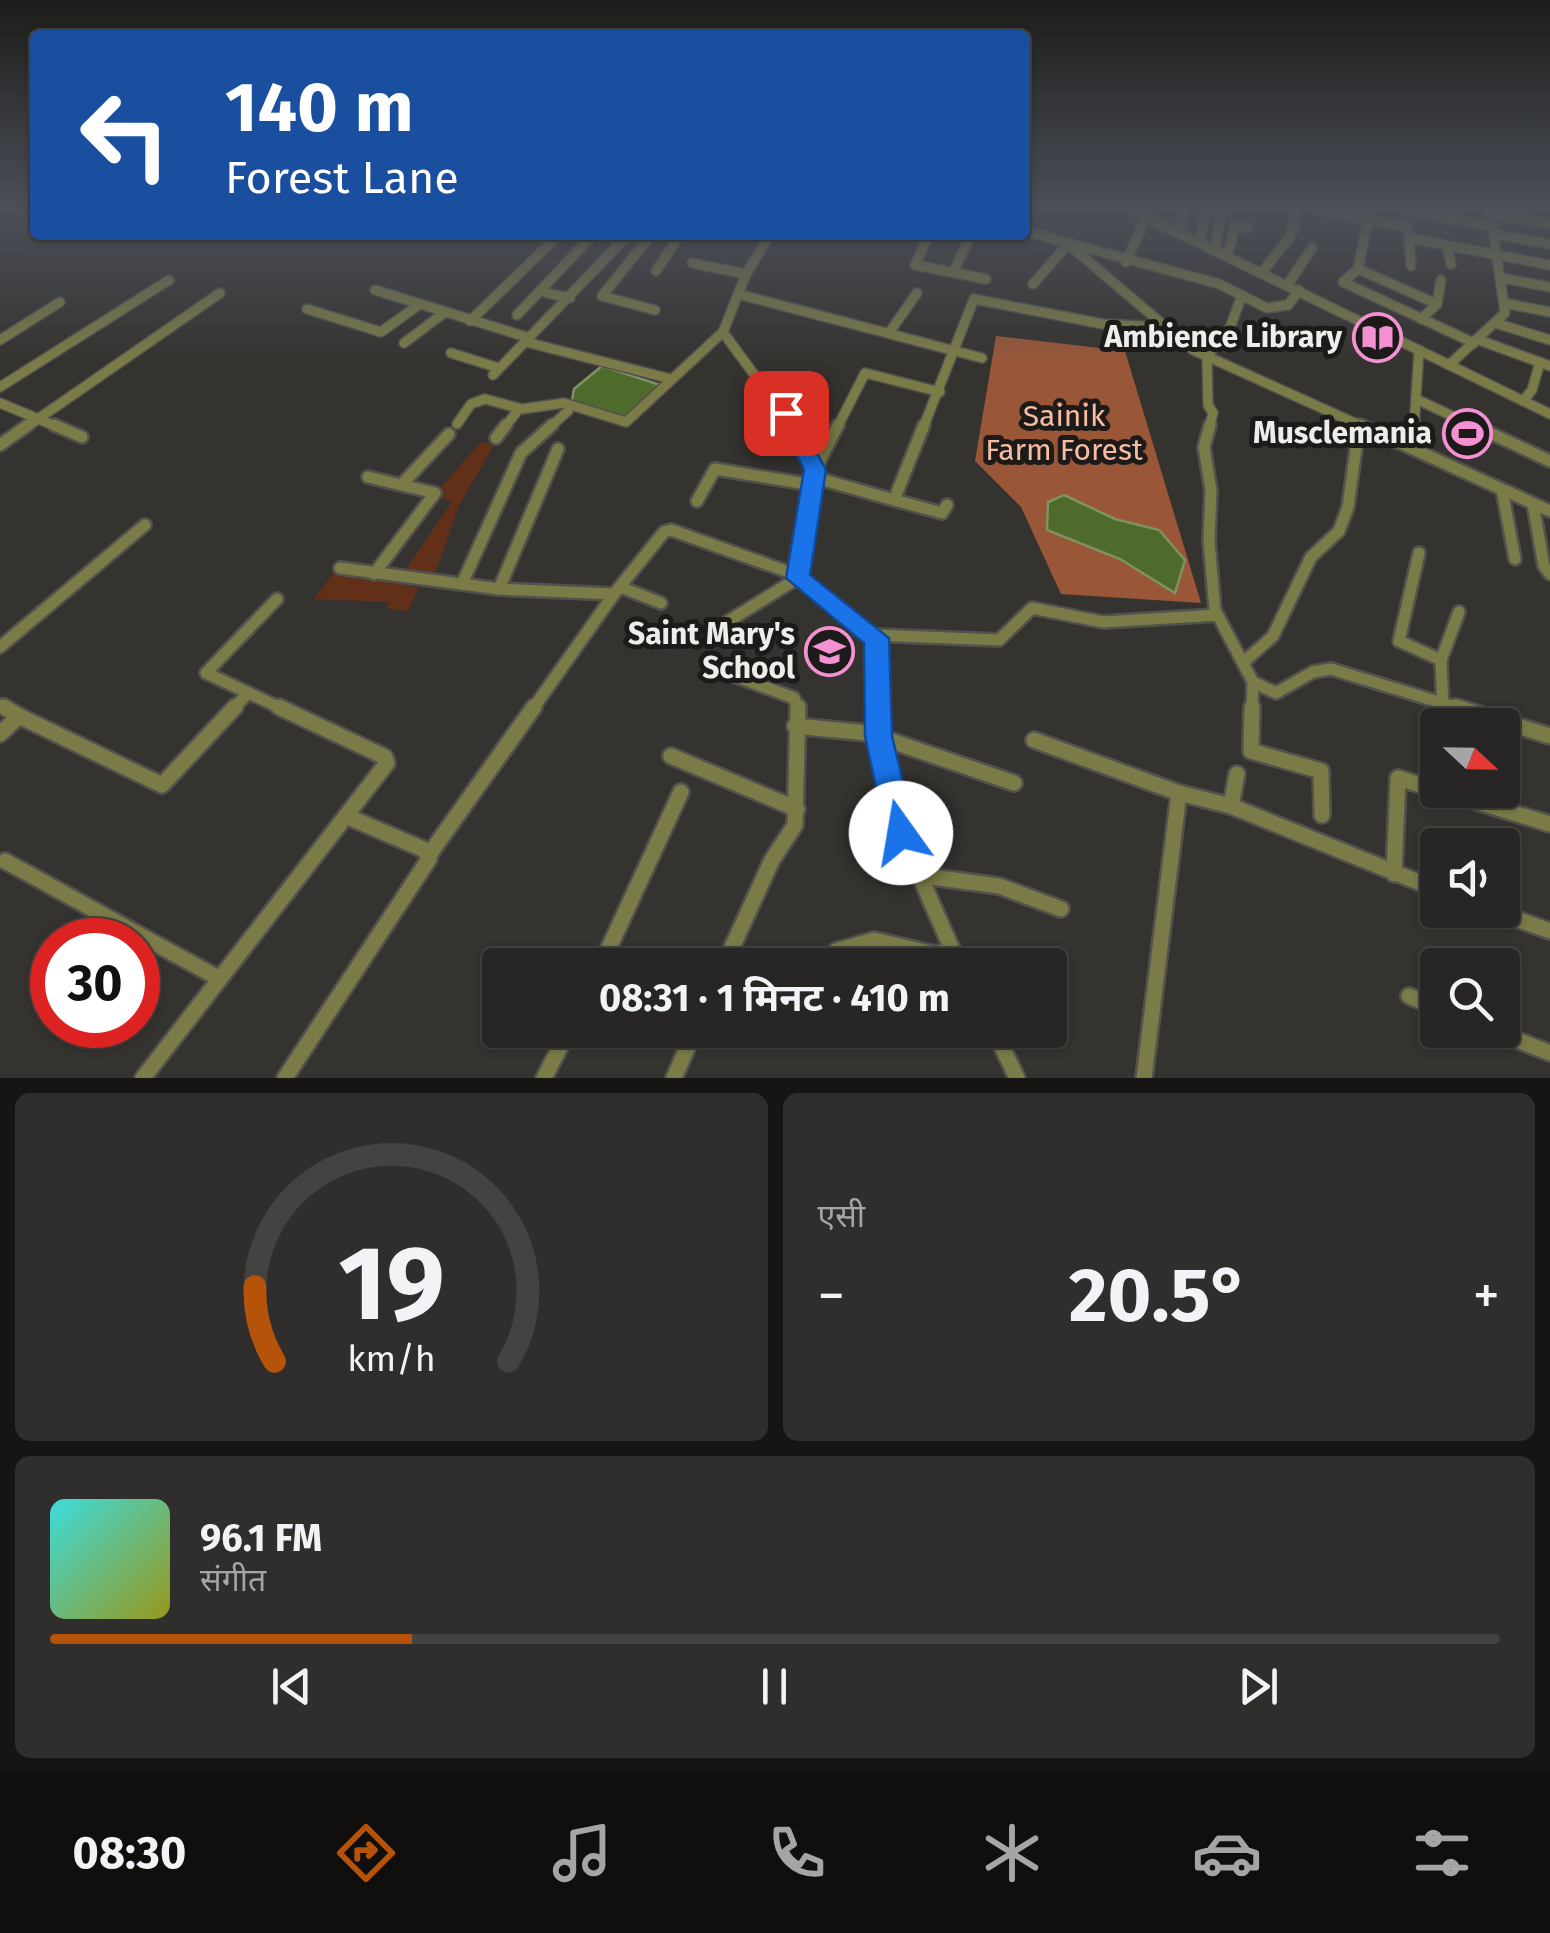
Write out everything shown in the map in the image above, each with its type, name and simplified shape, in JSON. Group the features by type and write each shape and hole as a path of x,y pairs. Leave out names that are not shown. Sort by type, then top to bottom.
{"street":[{"path":"470,322 532,261"},
{"path":"517,315 568,261"},
{"path":"451,353 497,372 604,261"},
{"path":"630,261 602,296 655,310"},
{"path":"656,271 662,261"},
{"path":"404,482 474,402 491,400 519,409 561,402 626,422 722,332 754,261"},
{"path":"916,261 914,265 986,279"},
{"path":"953,272 958,261"},
{"path":"1032,284 1052,261"},
{"path":"1089,261 1160,327 1207,356 1550,511"},
{"path":"1124,261 1124,290"},
{"path":"1125,261 1219,284 1266,308 1288,305"},
{"path":"1239,261 1550,414"},
{"path":"1262,272 1270,261"},
{"path":"1288,284 1303,261"},
{"path":"1359,261 1358,268 1343,282 1421,319 1545,364 1523,401"},
{"path":"1411,261 1411,266"},
{"path":"1449,365 1505,312 1499,261"},
{"path":"692,262 746,274"},
{"path":"1358,268 1436,304"},
{"path":"1502,278 1550,287"},
{"path":"0,388 169,280"},
{"path":"1421,319 1436,304 1441,280"},
{"path":"374,290 528,340 672,379"},
{"path":"1286,321 1288,305 1299,290"},
{"path":"0,444 220,293"},
{"path":"547,293 570,298"},
{"path":"889,333 918,293"},
{"path":"738,294 982,358"},
{"path":"1242,296 1228,333 1207,356 1204,370 1213,413 1204,447 1211,491 1209,540 1216,615 1245,661 1253,682 1252,751 1321,772 1322,815"},
{"path":"894,500 975,298 1103,324 1160,327"},
{"path":"0,340 60,302"},
{"path":"1504,303 1550,312"},
{"path":"307,309 381,332 420,304"},
{"path":"404,343 444,312"},
{"path":"1495,322 1550,340"},
{"path":"722,332 786,413 814,478"},
{"path":"1408,446 1416,420 1418,350"},
{"path":"727,622 797,577 814,478 864,373 940,392"},
{"path":"1416,399 1550,462"},
{"path":"0,403 82,437"},
{"path":"496,438 519,409"},
{"path":"462,584 521,453 568,411"},
{"path":"1245,661 1273,636 1312,556 1339,531 1348,507 1359,426"},
{"path":"499,589 558,449"},
{"path":"697,501 715,469 814,478 942,513 948,506"},
{"path":"368,477 404,482 434,494 374,574"},
{"path":"1502,490 1514,560"},
{"path":"1534,504 1544,566 1550,574"},
{"path":"0,647 146,525"},
{"path":"285,1078 428,865 429,855 618,591 668,530 797,577 875,634 999,640 1013,634 1026,611 1032,608 1103,622 1216,615"},
{"path":"1419,553 1399,642 1441,660"},
{"path":"340,568 499,589 618,591 661,602"},
{"path":"143,1078 386,766 386,758 206,672 278,599"},
{"path":"1442,708 1441,660 1459,612"},
{"path":"875,634 879,736 897,820 950,948"},
{"path":"714,668 794,698 798,706 798,809 793,830 772,860 732,948"},
{"path":"1253,682 1276,693 1313,672 1331,669 1550,736"},
{"path":"0,705 162,785 248,693"},
{"path":"0,734 19,716"},
{"path":"795,726 879,736 1014,783"},
{"path":"1034,740 1178,793 1231,806 1420,883"},
{"path":"671,756 798,809"},
{"path":"1231,806 1237,774"},
{"path":"1394,874 1397,779 1420,785"},
{"path":"609,948 681,792"},
{"path":"1144,1078 1178,793"},
{"path":"1498,808 1550,824"},
{"path":"346,816 429,855"},
{"path":"5,861 220,979"},
{"path":"917,874 999,886 1062,910"},
{"path":"1520,921 1550,932"},
{"path":"849,948 874,940 908,948"},
{"path":"1409,996 1420,1001"},
{"path":"1520,1041 1550,1053"},
{"path":"544,1078 559,1048"},
{"path":"674,1078 686,1048"},
{"path":"1002,1048 1016,1078"}],"shaded area":[{"path":"602,366 663,386 626,424 571,406 574,389"},
{"path":"481,442 494,445 459,505 433,580 402,575 452,502 435,494"},
{"path":"1064,495 1115,519 1159,530 1185,560 1175,593 1120,559 1047,530 1048,502"},
{"path":"335,571 418,588 408,611 387,609 389,602 314,599"}],"green space":[{"name":"Sainik Farm Forest","path":"996,336 1125,351 1201,603 1061,594 1021,507 975,461"}],"place":[{"name":"Ambience Library","path":"1377,337"},
{"name":"Musclemania","path":"1467,433"},
{"name":"Saint Mary's School","path":"830,651"}],"route":[{"path":"786,413 815,470 796,572 802,583 875,634 879,736 901,833"}]}
